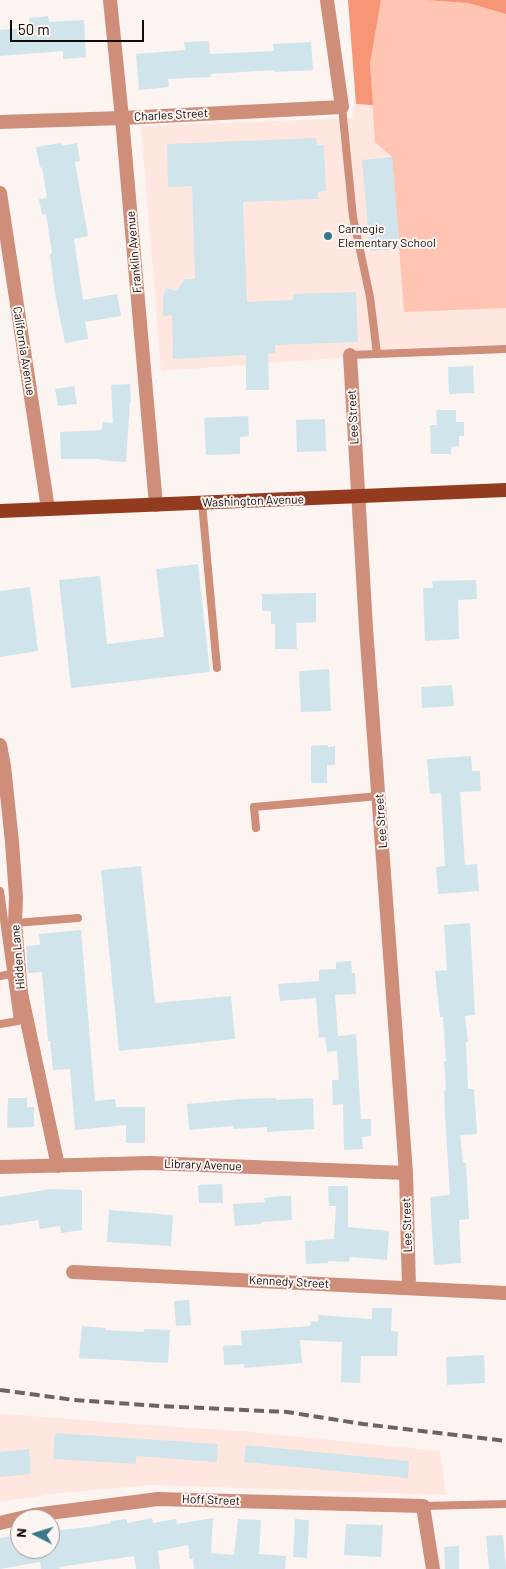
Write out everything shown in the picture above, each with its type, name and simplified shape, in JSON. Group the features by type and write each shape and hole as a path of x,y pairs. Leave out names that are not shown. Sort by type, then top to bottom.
{"main road":[{"name":"Washington Avenue","path":"0,511 506,490"}],"street":[{"name":"Franklin Avenue","path":"110,0 156,505"},
{"path":"327,0 342,107"},
{"name":"Charles Street","path":"0,122 342,107"},
{"name":"California Avenue","path":"0,193 48,509"},
{"name":"Lee Street","path":"350,355 366,628 406,1173 409,1288"},
{"name":"Hidden Lane","path":"0,745 12,842 16,897 15,923 21,993 58,1166"},
{"name":"Library Avenue","path":"0,1167 179,1164 406,1173"},
{"name":"Kennedy Street","path":"73,1272 506,1293"},
{"name":"Hoff Street","path":"0,1523 34,1515 158,1499 423,1506"},
{"path":"423,1506 433,1569"}],"lane":[{"path":"342,107 353,217 370,297 377,354"},
{"path":"350,355 506,349"},
{"path":"202,503 217,668"},
{"path":"256,828 254,807 379,796"},
{"path":"0,891 18,1021 0,1024"},
{"path":"15,923 78,918"},
{"path":"0,976 11,974"},
{"path":"423,1506 506,1504"}],"shaded area":[{"path":"348,0 381,0 370,64 373,105 356,104"},
{"name":"Carnegie Elementary School","path":"367,0 506,0 506,346 161,371 141,126 352,118"},
{"path":"381,0 425,0 468,3 506,14 506,308 404,312 392,157 375,142 370,64"},
{"path":"425,0 506,0 506,14 468,3"},
{"path":"0,1414 241,1431 440,1451 446,1495 151,1485 61,1493 0,1502"}],"building":[{"path":"48,16 49,22 84,20 86,57 63,59 63,51 0,56 0,30 29,28 29,18"},
{"path":"209,41 210,54 274,51 273,44 311,42 313,70 275,72 274,70 210,74 211,77 168,79 169,87 139,90 136,54 185,50 184,42"},
{"name":"Carnegie Elementary School","path":"316,138 317,145 324,145 326,191 318,192 318,199 243,202 247,302 293,300 293,294 356,292 358,342 275,345 275,353 268,354 269,390 246,390 246,355 173,359 172,315 163,316 163,296 166,288 177,291 185,279 195,279 192,186 168,187 167,144"},
{"path":"61,143 62,146 77,143 80,161 75,162 88,236 74,239 83,300 117,294 121,316 85,322 88,339 65,343 55,294 50,254 52,253 46,214 42,215 39,199 47,198 42,167 40,168 36,147"},
{"path":"392,157 400,249 370,251 362,160"},
{"path":"473,366 474,393 449,394 448,367"},
{"path":"130,384 131,402 126,462 100,459 61,459 60,432 102,430 103,422 113,423 111,385"},
{"path":"74,386 77,404 58,406 55,389"},
{"path":"436,410 456,410 456,422 464,422 464,436 459,436 459,446 451,447 451,454 431,454 430,425 437,425"},
{"path":"248,416 249,436 240,437 240,454 206,455 204,418"},
{"path":"325,419 326,451 297,452 296,420"},
{"path":"198,564 210,672 71,688 59,580 100,576 107,644 164,637 156,569"},
{"path":"476,580 477,599 458,600 459,639 425,641 423,588 433,588 432,581"},
{"path":"30,587 38,651 0,657 0,591"},
{"path":"316,593 316,622 296,623 297,649 275,649 275,624 271,624 271,611 262,611 262,594"},
{"path":"329,669 331,711 301,712 299,671"},
{"path":"452,685 454,706 422,708 421,687"},
{"path":"328,745 328,747 335,746 335,765 327,765 327,783 311,783 311,746"},
{"path":"471,756 472,771 480,771 481,791 460,792 465,865 477,864 479,891 438,894 436,867 445,866 441,793 430,794 427,759"},
{"path":"141,866 155,1003 231,996 235,1039 119,1051 101,870"},
{"path":"470,923 475,1015 465,1016 468,1042 466,1042 468,1089 474,1089 477,1134 460,1135 463,1163 466,1163 469,1219 459,1220 461,1263 434,1265 430,1197 450,1195 444,1091 446,1091 444,1061 446,1061 443,1017 440,1017 435,971 447,970 444,925"},
{"path":"81,930 95,1101 115,1099 116,1107 145,1107 145,1143 126,1143 126,1125 75,1130 70,1069 53,1070 50,1041 48,1041 42,972 28,973 26,946 40,945 39,934"},
{"path":"351,961 352,973 355,973 356,994 335,995 338,1036 356,1034 361,1119 371,1119 371,1136 362,1137 363,1149 344,1150 343,1104 333,1105 332,1080 339,1080 337,1051 327,1052 325,1037 319,1038 316,998 280,1001 278,984 319,981 319,970 336,969 336,962"},
{"path":"8,1098 27,1098 27,1107 34,1107 34,1127 7,1128"},
{"path":"276,1098 276,1100 313,1098 314,1129 267,1132 267,1127 233,1129 233,1126 189,1130 187,1104"},
{"path":"222,1184 223,1203 199,1203 198,1185"},
{"path":"328,1186 348,1186 348,1227 389,1231 387,1260 350,1257 349,1262 328,1261 328,1263 306,1264 305,1241 334,1239 336,1206 329,1206"},
{"path":"52,1189 82,1190 82,1230 61,1233 60,1226 40,1229 38,1220 0,1226 0,1197"},
{"path":"291,1196 292,1220 235,1226 233,1204 265,1202 264,1198"},
{"path":"109,1210 173,1215 171,1246 107,1242"},
{"path":"189,1300 191,1325 176,1326 174,1301"},
{"path":"372,1308 392,1308 391,1331 398,1332 397,1356 361,1356 360,1383 341,1382 342,1342 300,1340 302,1363 244,1368 244,1364 224,1365 223,1346 242,1345 241,1331 310,1326 311,1321 318,1322 318,1315 372,1319"},
{"path":"82,1326 106,1328 106,1330 144,1332 144,1329 170,1330 168,1363 79,1358"},
{"path":"484,1355 485,1383 447,1385 446,1357"},
{"path":"55,1433 218,1444 217,1462 136,1456 136,1464 53,1459"},
{"path":"246,1445 409,1461 408,1478 244,1462"},
{"path":"29,1449 31,1474 0,1477 0,1452"},
{"path":"152,1518 153,1523 176,1519 177,1524 213,1518 211,1553 234,1555 238,1519 261,1520 259,1554 286,1556 285,1569 194,1569 188,1545 158,1551 160,1569 136,1569 134,1556 59,1567 60,1569 41,1569 40,1562 0,1569 0,1538 10,1536 10,1559 60,1559 60,1530 88,1527 127,1519 127,1523"},
{"path":"295,1519 309,1520 307,1558 293,1557"},
{"path":"346,1524 383,1525 381,1557 344,1555"},
{"path":"503,1535 506,1569 489,1569 486,1536"},
{"path":"459,1546 459,1569 445,1569 444,1547"}],"railway":[{"path":"0,1390 74,1400 287,1412 363,1424 506,1441"}],"place":[{"name":"Carnegie Elementary School","path":"328,236"}]}
